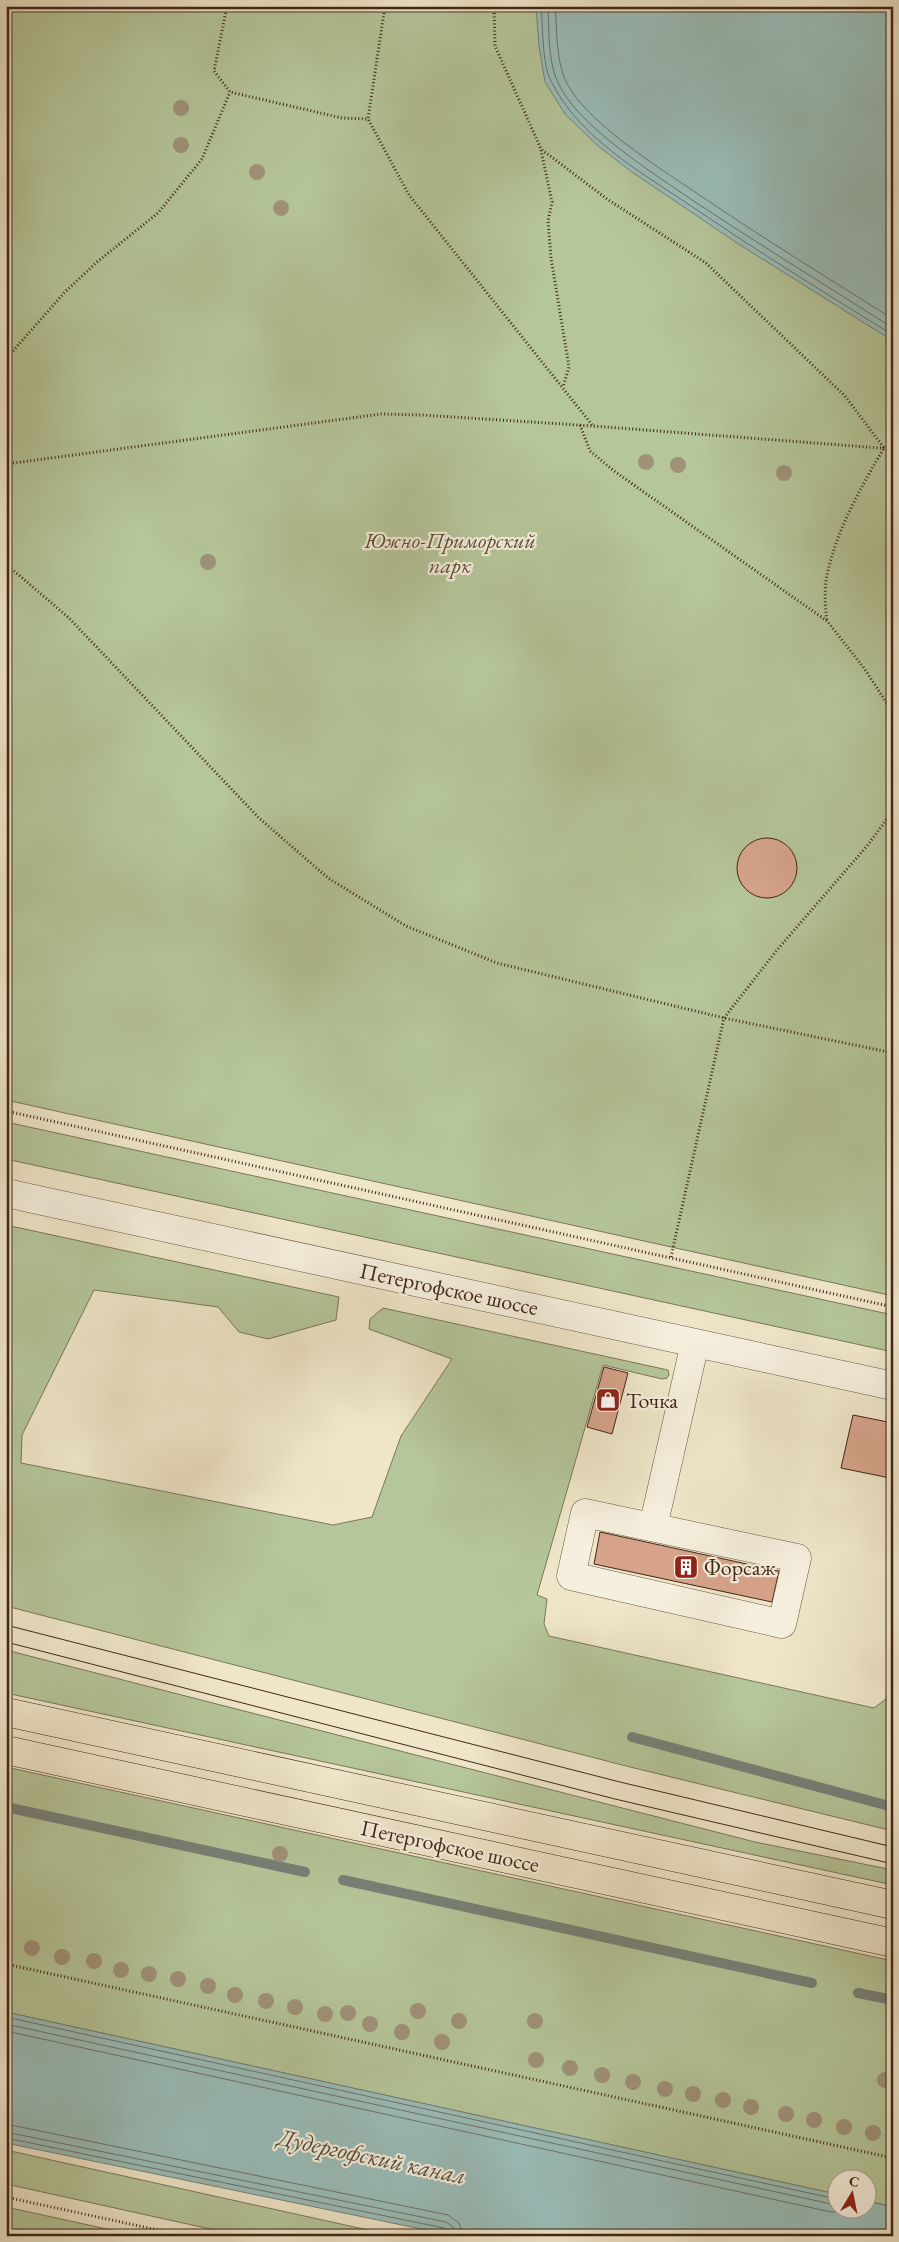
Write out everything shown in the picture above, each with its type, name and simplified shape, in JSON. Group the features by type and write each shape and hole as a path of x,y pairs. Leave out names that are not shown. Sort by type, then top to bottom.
{"main road":[{"name":"Петергофское шоссе","path":"6,1712 893,1905"},
{"name":"Петергофское шоссе","path":"6,1750 893,1943"}],"street":[{"name":"Петергофское шоссе","path":"6,1192 893,1386"},
{"path":"653,1527 695,1343"},
{"path":"585,1513 653,1527 797,1558 782,1624 571,1576 585,1513"}],"path":[{"path":"227,6 214,70 230,92 342,118 368,119"},
{"path":"385,6 368,119 409,195 593,426"},
{"path":"494,6 495,46 541,149 552,202 548,221 551,258 569,367 562,388"},
{"path":"6,359 64,293 96,262 158,213 202,159 230,92"},
{"path":"541,149 608,199 706,262 845,396 884,448"},
{"path":"6,464 381,414 422,414 893,449"},
{"path":"580,425 590,451 608,466 827,621 864,668 888,705 893,719"},
{"path":"827,621 825,599 826,576 862,486 884,448"},
{"path":"6,564 69,618 259,818 328,878 406,926 497,963 724,1018 893,1053"},
{"path":"671,1257 724,1018 778,950 867,846 893,811"},
{"path":"6,1111 893,1307"},
{"path":"6,1964 893,2158"},
{"path":"6,2197 184,2236"}],"green space":[{"name":"Южно-Приморский парк","path":"6,6 893,6 893,1296 6,1100"},
{"path":"6,1122 893,1315 893,1352 6,1159"},
{"path":"6,1225 339,1297 336,1320 268,1339 239,1332 218,1307 94,1290 22,1435 21,1463 333,1525 372,1517 401,1436 452,1359 369,1329 370,1319 383,1308 668,1370 669,1375 667,1378 662,1379 603,1365 537,1595 547,1599 544,1624 549,1636 874,1708 886,1699 891,1678 893,1679 893,1831 626,1766 6,1606"},
{"path":"6,1650 755,1842 893,1870 893,1885 6,1693"},
{"path":"6,1767 893,1961 893,2207 876,2203 876,2170 826,2170 826,2192 6,2012"},
{"path":"6,2150 395,2236 242,2236 6,2184"},
{"path":"6,2207 139,2236 6,2236"}],"water":[{"path":"536,6 893,6 893,341 737,243 632,172 597,145 565,114 545,82 539,46"},
{"name":"Дудергофский канал","path":"6,2012 826,2192 826,2220 876,2220 876,2203 893,2207 893,2236 455,2236 6,2143"}],"building":[{"path":"761,838 773,838 784,843 792,851 797,862 795,880 784,893 773,898 761,898 750,893 742,885 737,874 737,862 742,851 750,843"},
{"name":"Точка","path":"604,1367 628,1373 612,1434 587,1427"},
{"path":"853,1415 893,1423 893,1463 890,1478 841,1468"},
{"name":"Форсаж","path":"600,1532 779,1571 772,1602 594,1564"}],"waterway":[{"path":"632,1737 893,1807"},
{"path":"6,1807 305,1872"},
{"path":"343,1880 812,1983"},
{"path":"858,1993 893,2000"}],"tram line":[{"path":"6,1625 620,1782 893,1847"},
{"path":"6,1642 615,1799 893,1864"}],"place":[{"name":"Точка","path":"608,1400"},
{"name":"Форсаж","path":"686,1567"}]}
